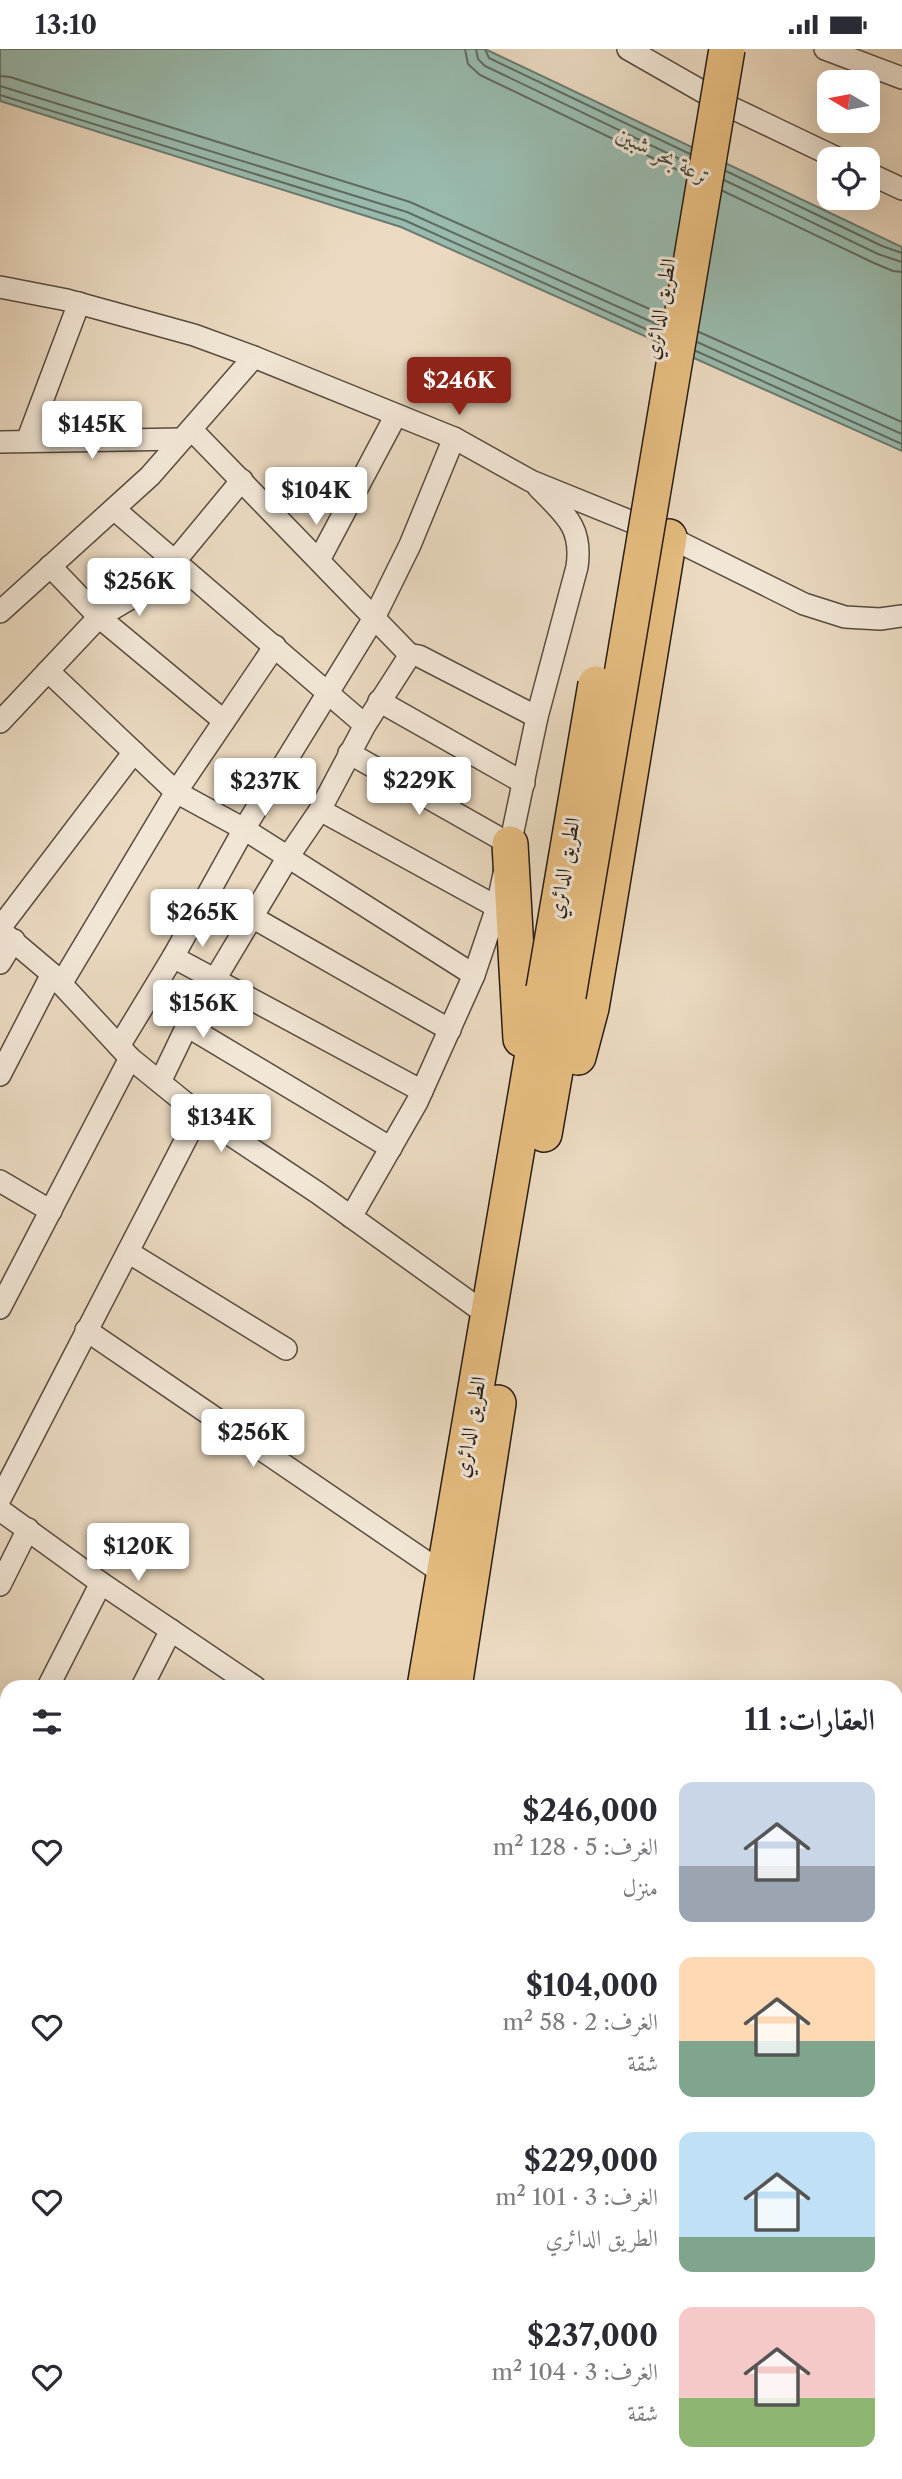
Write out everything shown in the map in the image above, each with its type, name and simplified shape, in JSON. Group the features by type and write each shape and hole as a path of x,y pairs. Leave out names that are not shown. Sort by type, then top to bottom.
{"highway":[{"name":"الطريق الدائري","path":"556,992 704,49"},
{"name":"الطريق الدائري","path":"454,1680 503,1370 536,1109 727,49"},
{"path":"510,844 536,1109 566,1090 591,1009 669,537"},
{"name":"الطريق الدائري","path":"426,1680 489,1316 536,1109"}],"street":[{"path":"628,49 726,106 817,149"},
{"path":"726,106 738,49"},
{"path":"825,49 902,78"},
{"path":"880,179 902,189"},
{"path":"0,286 79,303 194,335 254,357 454,438 531,481 669,537 804,604 845,617 880,619 902,616"},
{"path":"27,441 79,303"},
{"path":"0,613 150,476 254,357"},
{"path":"319,560 396,415"},
{"path":"0,442 187,434 242,480 411,656 419,656 537,717"},
{"path":"0,1308 51,1211 125,1052 173,957 244,829 374,618 410,545 454,438"},
{"path":"0,722 99,617 131,598 174,561 242,480"},
{"path":"351,1217 422,1091 474,975 497,907 537,717 579,551 578,535 569,519 531,481"},
{"path":"114,509 365,725"},
{"path":"50,566 99,617 224,721"},
{"path":"0,1075 57,979 176,792 275,646"},
{"path":"160,1082 187,1026 288,857 320,810 379,701 411,656"},
{"path":"48,671 176,792 244,829 474,975"},
{"path":"379,701 524,783"},
{"path":"0,963 5,933 134,752"},
{"path":"349,753 510,844"},
{"path":"320,810 497,907"},
{"path":"252,917 450,1030"},
{"path":"5,933 57,979 125,1052 200,1114 489,1316"},
{"path":"173,957 422,1091"},
{"path":"187,1026 391,1148"},
{"path":"0,1499 200,1114"},
{"path":"0,1181 51,1211"},
{"path":"128,1252 286,1349"},
{"path":"86,1330 444,1574"},
{"path":"0,1510 101,1583 245,1680"},
{"path":"0,1585 28,1529"},
{"path":"52,1680 101,1583"},
{"path":"145,1680 170,1630"}],"water":[{"name":"ترعة بحر شبين","path":"0,49 485,49 817,207 817,210 824,210 902,247 902,451 401,227 0,101"}]}
